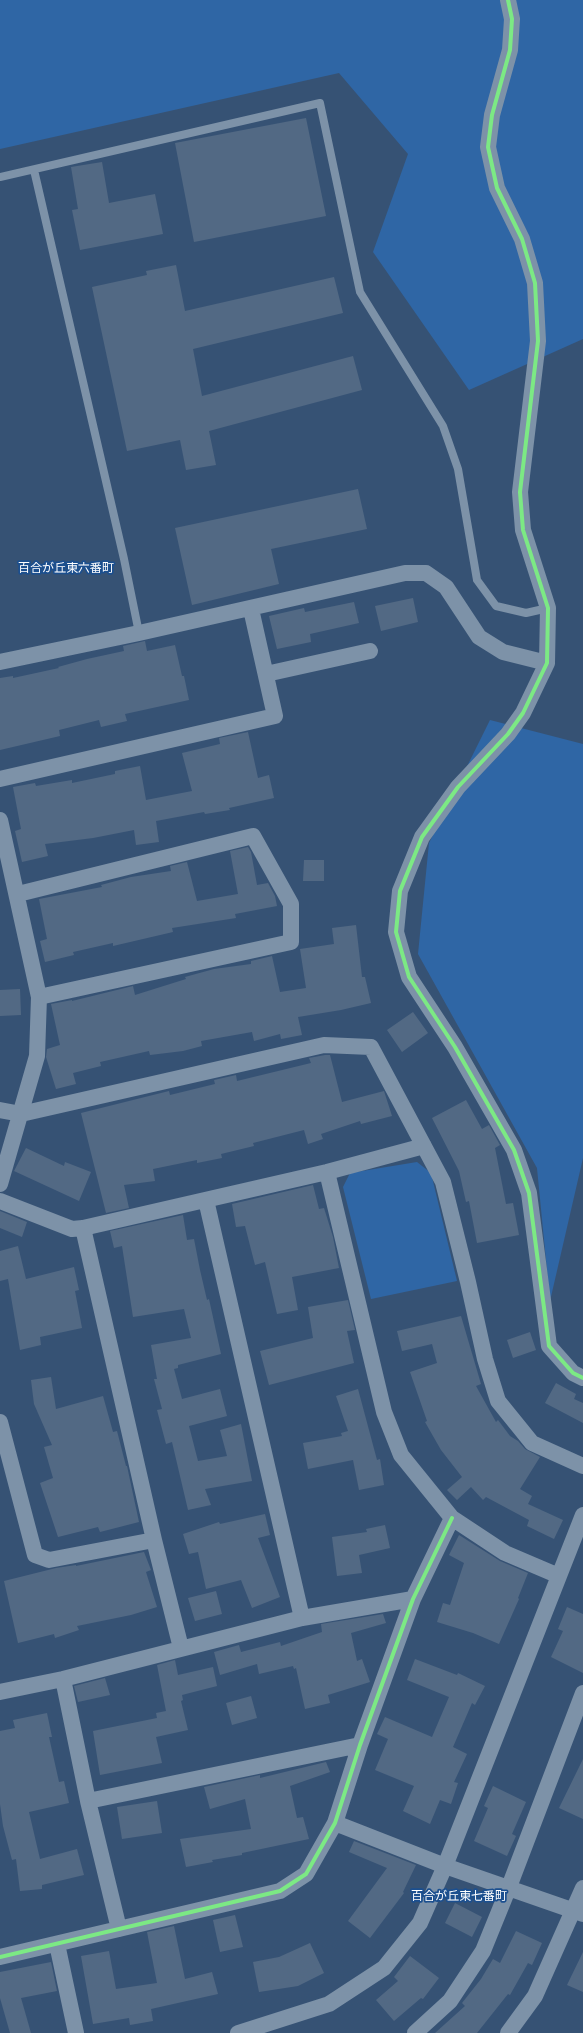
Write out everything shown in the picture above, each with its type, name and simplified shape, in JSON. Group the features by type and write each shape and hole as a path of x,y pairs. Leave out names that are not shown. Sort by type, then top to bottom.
{"street":[{"path":"508,0 512,19 510,50 492,115 488,147 497,188 522,239 535,283 538,341 520,492 523,530 548,608 546,663 523,713 508,734 458,787 422,837 400,891 396,932 409,977 455,1047 514,1150 529,1193 549,1346 573,1373 583,1378"},
{"path":"0,662 139,634 404,573 426,573 446,587 479,637 503,652 546,663"},
{"path":"0,779 275,716 251,609"},
{"path":"266,674 370,651"},
{"path":"0,820 18,894 39,997 37,1056 0,1184"},
{"path":"18,894 253,836 291,904 291,942 39,997"},
{"path":"0,1110 21,1114 324,1045 371,1047 443,1182 468,1282 485,1359 498,1401 532,1443 583,1466"},
{"path":"0,1201 72,1229 82,1228 327,1172 424,1146"},
{"path":"327,1172 384,1412 401,1455 452,1518 505,1553 558,1576"},
{"path":"206,1200 302,1618"},
{"path":"82,1228 154,1540 181,1648"},
{"path":"0,1422 35,1555 49,1560 154,1540"},
{"path":"238,2033 329,2004 384,1968 420,1923 445,1866 583,1515"},
{"path":"0,1957 280,1891 306,1874 335,1823 360,1745 413,1599 452,1518"},
{"path":"0,1692 63,1679 302,1618 413,1599"},
{"path":"63,1679 88,1801 119,1929"},
{"path":"415,2033 450,2001 483,1951 583,1693"},
{"path":"88,1801 360,1745"},
{"path":"335,1823 445,1866 579,1912"},
{"path":"508,2033 536,1996 579,1912 583,1888"},
{"path":"57,1944 76,2033"}],"lane":[{"path":"0,177 320,103 360,292 443,426 458,470 477,580 496,606 526,613 548,608"},
{"path":"34,170 124,559 139,634"}],"shaded area":[{"path":"0,0 583,0 583,339 469,390 373,252 408,154 339,73 0,149"},
{"path":"490,720 583,744 583,1158 550,1301 537,1168 418,954 429,843"},
{"path":"417,1162 431,1173 457,1281 371,1299 343,1187 350,1173"}],"building":[{"path":"306,118 326,216 194,242 175,143"},
{"path":"102,162 109,203 155,194 163,234 80,250 72,210 78,209 71,167"},
{"path":"176,265 185,311 334,277 343,313 193,349 202,396 353,356 362,390 209,431 216,465 186,470 180,440 127,451 92,287 147,275 146,271"},
{"path":"358,489 367,529 271,549 279,584 192,605 175,528"},
{"path":"413,598 418,622 381,631 375,606"},
{"path":"354,602 359,623 310,634 311,642 277,649 269,616 304,608 305,612"},
{"path":"145,641 147,651 175,645 189,700 125,714 127,721 101,727 99,720 59,730 60,736 0,750 0,678 13,676 13,678 59,668 58,667 87,659 124,651 123,646"},
{"path":"248,732 258,778 269,775 274,798 229,808 230,810 205,814 204,812 156,821 159,842 136,845 134,830 93,838 45,844 48,856 22,862 15,831 21,829 13,787 35,783 36,786 72,780 72,783 115,774 115,771 140,766 146,800 192,791 182,753 220,744 219,738"},
{"path":"248,847 251,852 257,885 268,883 275,896 277,906 235,914 236,918 172,928 173,932 113,946 113,943 73,952 74,955 45,962 40,941 47,939 39,899 102,887 101,885 131,877 171,871 170,866 187,862 197,901 238,894 230,851"},
{"path":"304,860 324,860 324,881 303,881"},
{"path":"356,925 362,977 365,977 371,1003 341,1010 298,1017 302,1035 281,1039 280,1034 254,1041 252,1032 201,1041 202,1046 183,1051 150,1055 149,1051 100,1062 101,1066 73,1073 76,1084 56,1089 46,1057 47,1049 60,1045 51,1004 72,1001 133,986 135,995 186,979 185,977 214,969 251,964 251,961 272,956 280,992 306,988 300,949 334,944 332,928"},
{"path":"20,989 21,1015 0,1016 0,990"},
{"path":"413,1012 428,1033 402,1052 387,1030"},
{"path":"330,1055 342,1102 384,1091 392,1116 361,1124 360,1121 321,1134 323,1139 308,1144 304,1130 253,1143 254,1146 221,1154 222,1158 197,1163 197,1160 153,1169 155,1181 124,1185 129,1208 106,1213 81,1113 169,1091 170,1095 215,1084 214,1080 236,1075 237,1081 311,1063 309,1058"},
{"path":"466,1100 482,1129 489,1125 500,1145 495,1148 506,1204 513,1203 519,1235 477,1243 469,1201 466,1202 459,1171 432,1118"},
{"path":"26,1148 64,1166 65,1162 91,1172 79,1201 14,1171"},
{"path":"313,1185 319,1209 324,1208 333,1237 339,1268 292,1277 298,1310 277,1314 265,1262 255,1265 245,1226 236,1227 232,1204"},
{"path":"0,1211 27,1222 22,1237 0,1228"},
{"path":"183,1215 187,1240 194,1239 207,1300 209,1299 221,1354 178,1365 178,1368 174,1369 182,1399 220,1389 227,1416 189,1426 198,1461 227,1456 220,1430 241,1424 252,1481 205,1489 211,1505 188,1510 172,1442 166,1444 157,1410 162,1409 154,1379 157,1379 151,1345 191,1338 184,1309 133,1317 122,1246 114,1248 110,1231"},
{"path":"18,1246 26,1279 74,1267 79,1290 75,1291 82,1328 40,1337 41,1345 20,1350 8,1279 0,1281 0,1251"},
{"path":"348,1300 355,1330 347,1331 354,1363 269,1385 260,1351 313,1338 308,1307"},
{"path":"461,1316 481,1384 476,1386 496,1422 498,1420 510,1436 518,1441 525,1449 540,1457 520,1489 532,1496 528,1504 563,1520 554,1539 527,1526 529,1520 486,1497 483,1500 471,1487 457,1500 447,1490 462,1477 441,1450 425,1422 427,1421 410,1372 437,1363 432,1344 402,1351 397,1331"},
{"path":"530,1332 536,1350 513,1358 507,1340"},
{"path":"51,1377 56,1409 103,1396 113,1432 117,1431 127,1466 139,1522 100,1532 98,1527 58,1537 40,1483 53,1478 44,1447 52,1445 34,1404 31,1380"},
{"path":"556,1383 576,1394 574,1399 583,1403 583,1423 545,1403"},
{"path":"358,1389 377,1460 380,1459 384,1485 359,1490 353,1460 308,1469 303,1443 342,1436 341,1433 348,1431 336,1396"},
{"path":"265,1514 270,1535 258,1538 280,1597 252,1608 241,1580 206,1589 198,1552 189,1554 183,1534 219,1522 220,1524"},
{"path":"385,1525 390,1548 359,1555 362,1573 337,1576 332,1537 367,1532 366,1529"},
{"path":"459,1535 500,1561 528,1573 518,1598 519,1599 499,1644 473,1633 437,1622 443,1603 450,1605 464,1563 449,1555"},
{"path":"144,1552 151,1570 146,1572 157,1607 131,1615 77,1626 79,1630 55,1638 54,1634 18,1643 4,1581 56,1568 76,1566"},
{"path":"216,1591 222,1614 195,1621 188,1598"},
{"path":"567,1607 583,1614 583,1673 551,1657 563,1631 558,1629"},
{"path":"383,1614 386,1623 351,1633 357,1661 362,1659 370,1682 328,1695 330,1703 305,1709 296,1668 294,1669 293,1666 259,1674 257,1664 220,1675 214,1652 239,1645 241,1652 280,1642 281,1646 322,1632 321,1624"},
{"path":"415,1659 457,1675 458,1673 485,1686 475,1705 472,1703 453,1747 467,1754 454,1782 458,1783 451,1804 440,1800 430,1824 403,1811 414,1786 375,1770 388,1739 377,1734 385,1717 432,1737 449,1697 407,1680"},
{"path":"175,1660 178,1675 213,1667 217,1686 182,1695 183,1700 181,1701 188,1730 156,1737 162,1763 100,1775 93,1731 157,1718 156,1713 166,1711 157,1665"},
{"path":"105,1678 110,1695 78,1702 74,1686"},
{"path":"251,1696 257,1718 232,1725 226,1703"},
{"path":"47,1713 52,1737 49,1737 59,1782 64,1781 69,1803 29,1812 40,1859 77,1849 84,1875 42,1885 42,1889 20,1891 16,1859 12,1860 3,1826 0,1804 0,1731 15,1728 13,1720"},
{"path":"583,1759 583,1819 559,1808"},
{"path":"326,1762 330,1772 290,1786 297,1818 303,1817 309,1839 242,1853 242,1855 212,1860 213,1862 186,1867 180,1839 251,1829 245,1799 210,1809 204,1787 260,1775 260,1778"},
{"path":"493,1786 526,1802 512,1834 516,1836 507,1856 474,1841 488,1808 484,1806"},
{"path":"157,1801 162,1833 122,1839 117,1807"},
{"path":"354,1841 416,1865 403,1892 404,1893 370,1938 348,1921 387,1868 349,1852"},
{"path":"455,1903 482,1917 472,1937 445,1923"},
{"path":"235,1915 243,1947 220,1952 213,1920"},
{"path":"174,1926 185,1979 212,1972 218,1994 151,2009 153,2021 130,2025 129,2018 93,2024 81,1956 109,1951 116,1989 157,1983 147,1932"},
{"path":"516,1931 542,1943 532,1965 528,1963 510,1995 508,1994 477,2033 435,2033 465,2006 462,2003 481,1979 493,1959 500,1963"},
{"path":"310,1943 324,1973 298,1986 259,1992 253,1962 279,1957"},
{"path":"583,1952 583,1992 567,1985"},
{"path":"410,1956 439,1978 423,1999 421,1998 394,2021 376,2000 398,1981 394,1977"},
{"path":"51,1962 57,1991 21,1998 31,2033 10,2033 0,1998 0,1972"}],"cycle path":[{"path":"508,0 512,19 510,50 492,115 488,147 497,188 522,239 535,283 538,341 520,492 523,530 548,608 547,663 523,713 508,734 458,787 422,837 400,891 396,932 409,977 455,1047 514,1150 529,1193 549,1346 573,1373 583,1378"},
{"path":"0,1957 280,1891 306,1874 335,1823 360,1745 413,1599 452,1518"}],"district":[{"name":"百合が丘東六番町","path":"66,569"},
{"name":"百合が丘東七番町","path":"459,1897"}]}
